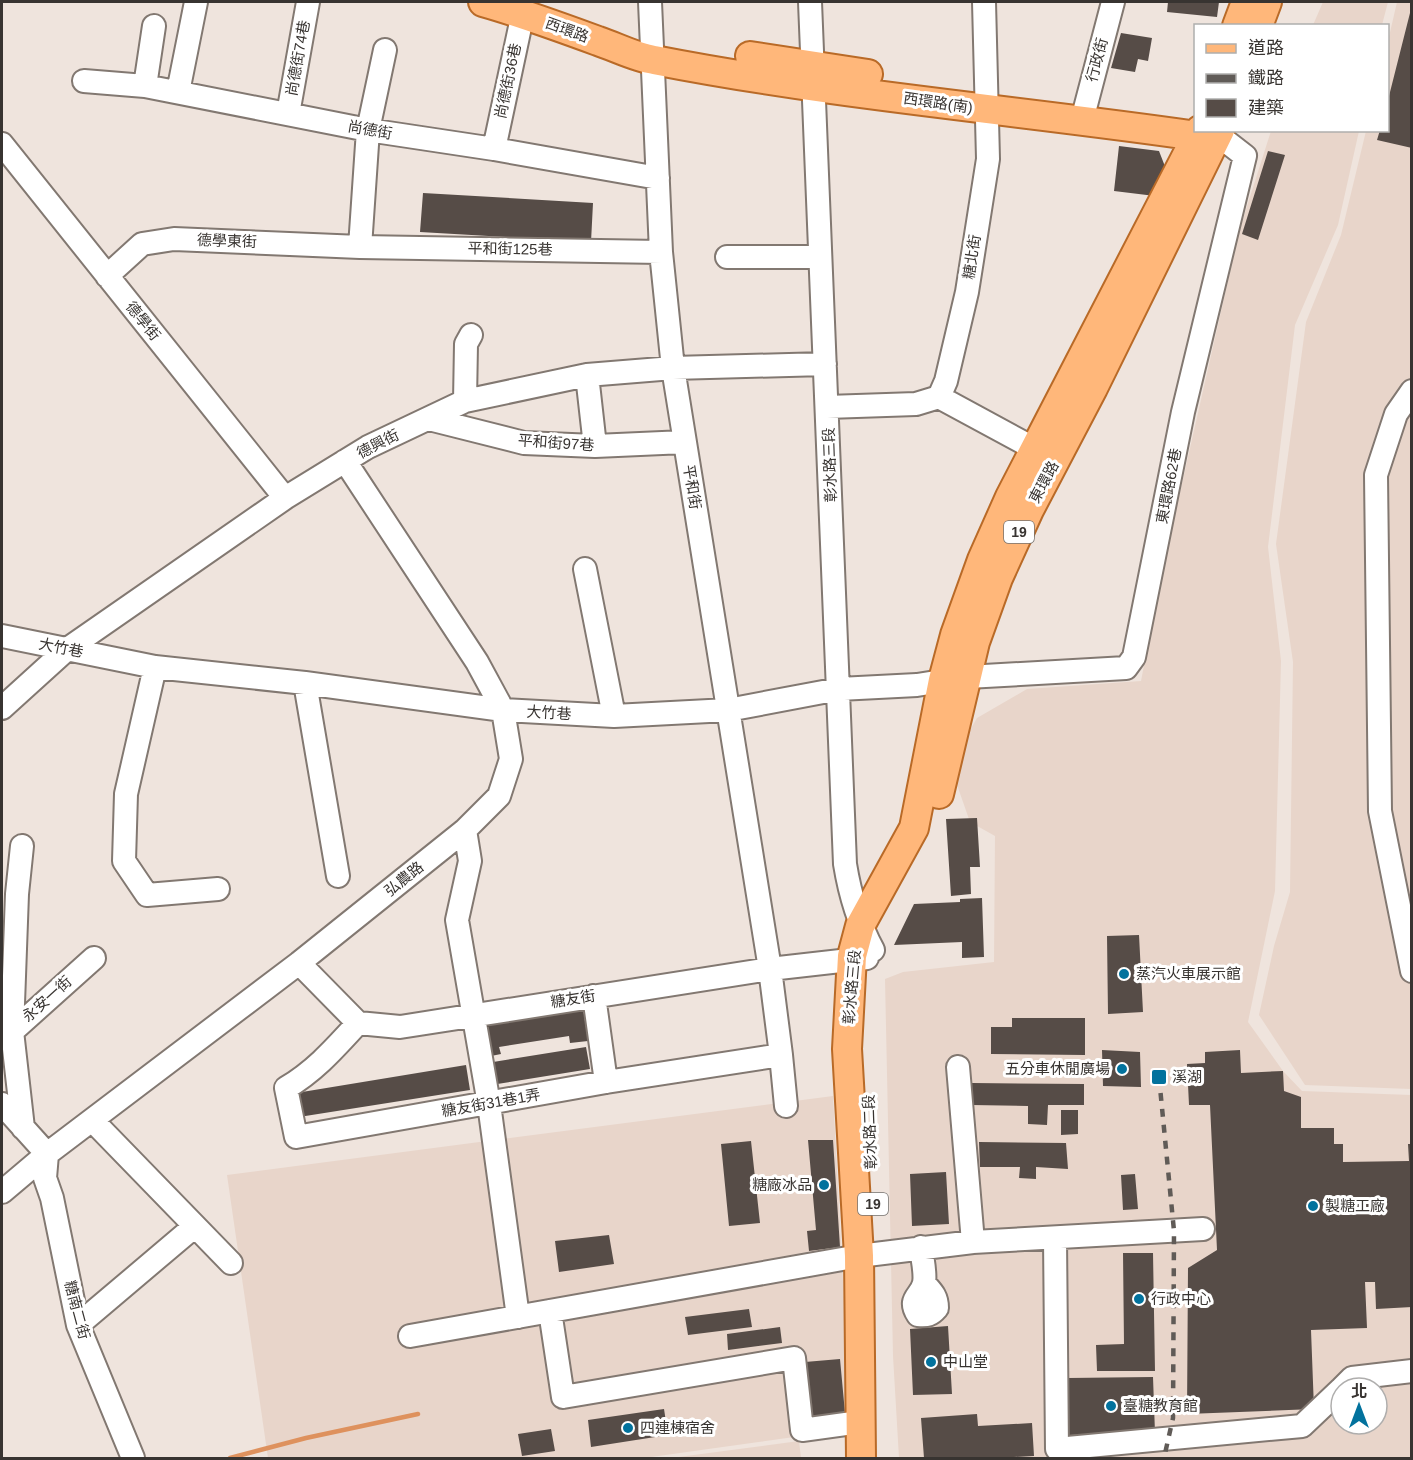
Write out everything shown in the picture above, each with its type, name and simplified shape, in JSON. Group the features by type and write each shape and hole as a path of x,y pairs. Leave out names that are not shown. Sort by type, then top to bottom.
{"main road":[{"name":"西環路","path":"483,2 527,8 651,51"},
{"path":"1238,24 1246,2"},
{"path":"1259,24 1267,2"},
{"name":"西環路(南)","path":"651,51 987,102 1083,112 1194,129"},
{"name":"東環路","path":"955,679 955,635 982,560 1010,497 1206,132"},
{"name":"東環路","path":"864,948 914,828 955,679 975,642 999,578 1029,510 1093,388 1207,132"},
{"name":"彰水路三段","path":"848,1049 864,948"},
{"name":"彰水路二段","path":"861,1458 860,1422 867,1256 867,1043 864,948"},
{"name":"彰水路二段","path":"848,1049 867,1256 879,1458"}],"street":[{"path":"178,92 196,2"},
{"name":"尚德街74巷","path":"288,114 308,2"},
{"name":"平和街","path":"650,2 661,252 673,368 770,969 781,1055"},
{"name":"彰水路三段","path":"810,2 845,864 864,948"},
{"name":"糖北街","path":"939,397 946,381 967,292 988,159 984,2"},
{"name":"行政街","path":"1083,112 1113,2"},
{"name":"尚德街36巷","path":"494,149 527,8"},
{"path":"145,86 154,26"},
{"path":"360,247 368,130 384,50"},
{"name":"尚德街","path":"84,81 145,86 368,130 494,149 658,178"},
{"name":"東環路62巷","path":"955,679 1126,668 1134,657 1183,412 1245,156 1209,132"},
{"name":"德學街","path":"2,144 285,498"},
{"name":"德學東街","path":"106,276 142,244 174,239 360,247"},
{"name":"平和街125巷","path":"360,247 661,252"},
{"path":"727,258 820,258"},
{"path":"465,401 466,344 471,335"},
{"name":"德興街","path":"2,708 66,650 285,498 368,447 465,401 587,375 673,368 825,364"},
{"path":"587,375 595,446"},
{"path":"1412,390 1396,414 1376,475 1380,811 1412,971"},
{"path":"827,407 916,404 939,397 1035,448"},
{"name":"平和街97巷","path":"429,419 524,443 595,446 685,442"},
{"name":"弘農路","path":"2,1192 47,1154 300,963 465,830 499,796 511,759 503,710 477,662 345,461"},
{"path":"585,569 614,716"},
{"name":"大竹巷","path":"2,636 155,667 305,683 503,710 614,716 728,710 839,689 917,685 955,679"},
{"path":"155,667 126,794 124,861 147,895 218,889"},
{"path":"305,683 338,876"},
{"path":"465,830 470,861 457,920 489,1104 518,1317"},
{"path":"22,846 7,1036 23,1128"},
{"name":"糖友街","path":"358,1023 400,1028 770,969 864,948"},
{"name":"永安一街","path":"7,1036 94,957"},
{"path":"300,963 358,1023"},
{"path":"594,996 606,1082"},
{"name":"糖友街31巷1弄","path":"358,1023 332,1053 308,1075 286,1088 296,1137 606,1082 781,1055"},
{"path":"781,1055 786,1106"},
{"path":"958,1067 973,1242"},
{"path":"2,1104 47,1154"},
{"path":"92,1120 231,1263"},
{"name":"糖南二街","path":"47,1154 45,1178 52,1198 78,1325 133,1458"},
{"path":"78,1325 195,1226"},
{"path":"410,1336 921,1247 1203,1229"},
{"path":"1055,1239 1057,1454 1302,1426 1329,1400"},
{"path":"921,1247 924,1283"},
{"path":"550,1311 564,1396 794,1358 802,1430 860,1422"},
{"path":"1369,1376 1412,1371"}],"shaded area":[{"path":"1323,2 1388,2 1382,24 1313,24"},
{"path":"1397,2 1411,2 1411,1089 1305,1085 1259,1015 1274,946 1290,892 1293,662 1276,544 1306,322 1341,235 1366,132 1389,132 1389,37"},
{"path":"1271,132 1359,132 1338,225 1295,325 1268,547 1281,661 1275,891 1248,1022 1283,1071 1302,1091 1411,1095 1411,1458 899,1458 893,1356 885,979 903,972 994,962 995,836 970,822 956,782 962,744 977,718 1027,689 1141,681 1163,567 1240,228"},
{"path":"833,1096 851,1429 644,1458 268,1458 227,1175"},
{"path":"799,1441 801,1458 671,1458"}],"building":[{"path":"1168,2 1219,2 1217,17 1167,12"},
{"path":"1412,9 1412,148 1377,140 1379,132 1389,132 1389,96"},
{"path":"1121,33 1152,38 1148,61 1138,59 1135,72 1111,68"},
{"path":"1119,146 1159,151 1166,169 1155,196 1114,191"},
{"path":"1268,151 1285,155 1258,240 1242,234"},
{"path":"423,193 593,203 591,242 420,232"},
{"path":"977,818 980,867 970,867 971,894 951,896 946,819"},
{"path":"982,898 984,957 962,958 962,942 894,945 914,904 960,902 960,899"},
{"name":"蒸汽火車展示館","path":"1139,935 1143,1012 1108,1014 1107,936"},
{"path":"583,1008 588,1041 570,1043 569,1036 499,1047 501,1054 486,1057 481,1024"},
{"path":"1012,1018 1085,1018 1085,1055 991,1054 991,1027 1012,1027"},
{"path":"586,1047 590,1069 491,1085 487,1063"},
{"name":"五分車休閒廣場","path":"1102,1050 1140,1052 1141,1087 1103,1086"},
{"name":"製糖工廠","path":"1240,1050 1241,1073 1283,1071 1284,1091 1301,1097 1301,1128 1334,1128 1334,1144 1343,1144 1343,1162 1409,1161 1408,1144 1412,1144 1412,1307 1376,1309 1375,1282 1365,1282 1367,1328 1311,1330 1314,1409 1187,1414 1188,1268 1217,1250 1210,1105 1189,1105 1187,1064 1205,1063 1205,1052"},
{"path":"466,1065 470,1090 299,1117 296,1093"},
{"path":"972,1083 1084,1084 1084,1105 1048,1105 1047,1125 1028,1124 1028,1106 972,1105"},
{"path":"1061,1110 1078,1110 1078,1134 1061,1135"},
{"name":"糖廠冰品","path":"808,1140 833,1140 840,1247 809,1251 807,1231 816,1230"},
{"path":"751,1141 760,1223 729,1226 721,1144"},
{"path":"979,1142 1066,1143 1068,1169 1036,1167 1036,1179 1019,1178 1020,1167 980,1167"},
{"path":"946,1172 949,1224 912,1226 910,1174"},
{"path":"1135,1174 1138,1209 1123,1210 1121,1175"},
{"path":"609,1235 614,1264 559,1272 555,1241"},
{"name":"行政中心","path":"1123,1253 1153,1253 1155,1371 1097,1371 1096,1345 1124,1344"},
{"path":"749,1309 752,1327 688,1335 685,1317"},
{"name":"中山堂","path":"948,1326 952,1394 913,1395 910,1329"},
{"path":"780,1327 782,1343 728,1350 727,1334"},
{"path":"840,1359 845,1413 810,1416 805,1362"},
{"name":"臺糖教育館","path":"1153,1377 1155,1433 1069,1435 1068,1378"},
{"name":"四連棟宿舍","path":"664,1409 668,1435 591,1447 588,1420"},
{"path":"977,1414 978,1426 1032,1423 1034,1456 924,1458 921,1418"},
{"path":"551,1429 555,1451 522,1456 518,1434"}],"waterway":[{"path":"230,1458 306,1438 418,1414"}],"railway":[{"path":"1159,1077 1174,1231 1173,1418 1164,1458"}],"place":[{"name":"蒸汽火車展示館","path":"1124,974"},
{"name":"五分車休閒廣場","path":"1122,1069"},
{"name":"溪湖","path":"1159,1077"},
{"name":"糖廠冰品","path":"824,1185"},
{"name":"製糖工廠","path":"1313,1206"},
{"name":"行政中心","path":"1139,1299"},
{"name":"中山堂","path":"931,1362"},
{"name":"臺糖教育館","path":"1111,1406"},
{"name":"四連棟宿舍","path":"628,1428"}]}
